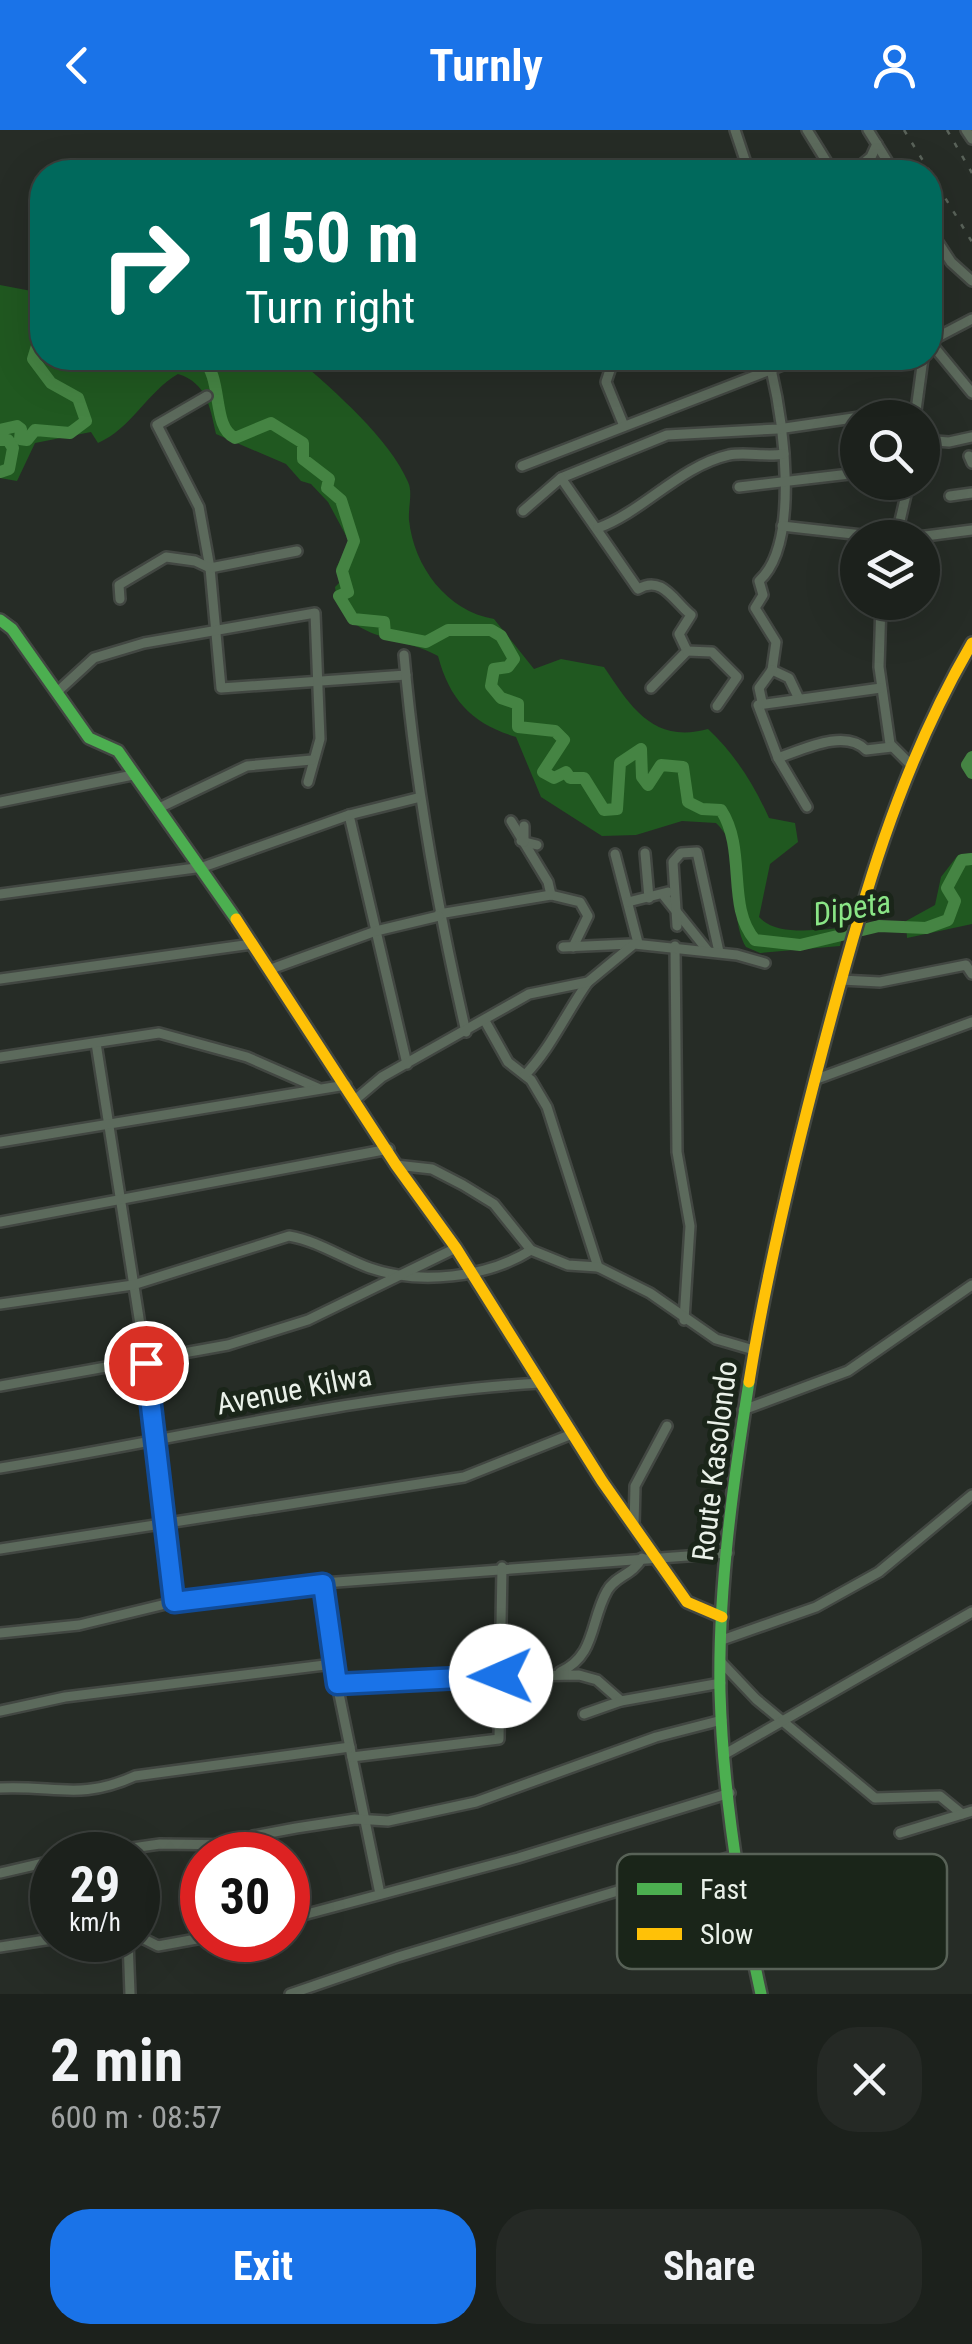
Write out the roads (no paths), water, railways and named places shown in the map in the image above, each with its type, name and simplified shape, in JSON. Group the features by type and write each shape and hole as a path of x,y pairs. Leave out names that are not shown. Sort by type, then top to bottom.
{"street":[{"path":"735,130 745,160"},
{"path":"807,130 826,160"},
{"path":"868,130 887,160"},
{"path":"966,130 972,139"},
{"path":"868,160 877,144"},
{"path":"942,249 972,281"},
{"path":"942,334 972,318"},
{"path":"942,356 972,393"},
{"path":"610,370 606,382 624,426"},
{"path":"522,466 768,370"},
{"path":"762,702 759,688 772,670 776,642 755,608 763,595 759,581 776,556 782,526 784,454 771,370"},
{"path":"917,400 921,370"},
{"path":"207,396 157,425 199,507 210,568 213,634 222,688 406,675"},
{"path":"523,511 562,478 667,434 778,429 840,420"},
{"path":"940,441 972,437"},
{"path":"598,528 629,515 675,480 726,456 784,454"},
{"path":"739,487 840,474"},
{"path":"562,478 598,528 614,561 638,589 648,583 663,585 691,616 679,634 687,650"},
{"path":"950,496 972,493"},
{"path":"782,526 840,532"},
{"path":"940,534 972,530"},
{"path":"120,599 119,585 166,557 195,560 210,568 297,551"},
{"path":"57,692 94,658 144,643 213,634 315,613 320,739 308,782"},
{"path":"0,620 89,738 118,751 204,867 656,1558 687,1602 722,1617"},
{"path":"881,620 881,688 892,747 908,762 940,694 972,643"},
{"path":"687,650 712,652 737,678 759,688"},
{"path":"651,688 687,650"},
{"path":"404,655 414,722 418,798 466,1032"},
{"path":"772,670 790,678 799,699"},
{"path":"717,706 737,678"},
{"path":"807,807 778,758 758,704 881,688"},
{"path":"778,758 828,741 856,742 866,750 892,747"},
{"path":"159,808 247,766 312,760"},
{"name":"Route Kasolondo","path":"734,1854 722,1720 722,1617 743,1410 814,1080 856,921 908,762"},
{"path":"0,802 134,775"},
{"path":"0,894 204,867 349,815 418,798"},
{"path":"349,815 407,1064"},
{"path":"511,821 548,882 551,895"},
{"path":"523,841 524,826"},
{"path":"523,841 537,845"},
{"path":"677,926 674,862 681,854 697,852 714,952"},
{"path":"615,854 636,944"},
{"path":"646,854 649,898"},
{"path":"628,902 664,896 675,886"},
{"path":"271,969 376,930 551,895 580,902 586,909 588,916 568,947 676,946 765,964"},
{"path":"664,896 714,952"},
{"path":"0,978 252,944"},
{"path":"525,1075 547,1052 554,1032 588,982 636,944"},
{"path":"676,946 678,1152 690,1226 684,1320"},
{"path":"841,980 880,982 966,966 972,974"},
{"path":"356,1100 407,1064 529,994 588,982"},
{"path":"485,1021 508,1062 525,1075 547,1107 598,1267"},
{"path":"814,1080 972,1022"},
{"path":"0,1058 160,1033 247,1057 321,1089"},
{"path":"96,1043 146,1363 174,1602"},
{"path":"0,1142 346,1085"},
{"path":"0,1222 389,1148"},
{"path":"396,1165 432,1169 479,1194 494,1204 531,1250 568,1265 598,1267 650,1293 716,1339 754,1350"},
{"path":"0,1304 133,1285 289,1236 306,1239 372,1269 434,1277 510,1263 531,1250"},
{"path":"0,1386 146,1363 228,1345 308,1320 456,1248"},
{"path":"743,1410 848,1370 972,1285"},
{"name":"Avenue Kilwa","path":"0,1468 383,1398 540,1383"},
{"path":"634,1526 635,1486 667,1426"},
{"path":"0,1549 464,1477 572,1434"},
{"path":"722,1640 816,1606 879,1572 972,1495"},
{"path":"0,1633 79,1624 174,1602 323,1584 728,1553"},
{"path":"556,1674 584,1656 609,1587 631,1574 642,1558"},
{"path":"0,1788 36,1787 60,1794 106,1789 135,1776 499,1739 502,1568"},
{"path":"323,1584 333,1664 380,1894"},
{"path":"725,1754 972,1612"},
{"path":"722,1663 756,1700 875,1798 940,1796 967,1812"},
{"path":"0,1711 65,1697 333,1664"},
{"path":"337,1684 556,1674 597,1680 621,1701"},
{"path":"584,1714 621,1701 721,1683"},
{"path":"160,1844 240,1845 253,1836 282,1830 355,1819 388,1821 476,1802 656,1738 722,1720"},
{"path":"310,1913 518,1858 730,1793"},
{"path":"900,1834 967,1812"},
{"path":"0,1873 30,1866"},
{"path":"290,1994 398,1956 617,1891"},
{"path":"0,1947 30,1943"},
{"path":"129,1962 130,1994"},
{"name":"Route Kasolondo","path":"756,1969 761,1994"}],"waterway":[{"name":"Dipeta","path":"0,430 17,426 21,429 20,439 27,440 35,430 70,433 86,421 78,398 51,383 41,370"},
{"name":"Dipeta","path":"210,370 228,432 235,438 271,423 303,443 303,459 329,479 327,488 341,500 354,541 342,571 348,592 339,596 353,619 384,622 385,634 426,642 448,630 491,630 501,636 514,659 508,667 494,669 491,686 501,698 518,704 518,727 555,731 564,740 543,772 554,778 566,772 570,778 584,778 604,810 617,809 620,763 641,749 642,777 648,785 661,765 683,767 688,802 702,809 721,810 729,826 741,911 755,940 800,945 879,926 926,928 948,920 955,901 947,888 962,860 972,859"},
{"name":"Dipeta","path":"0,440 8,440 13,448 9,469 0,472"},
{"name":"Dipeta","path":"972,757 967,765 972,773"}],"railway":[{"path":"904,130 923,160"},
{"path":"947,130 972,173"},
{"path":"942,193 972,242"}]}
